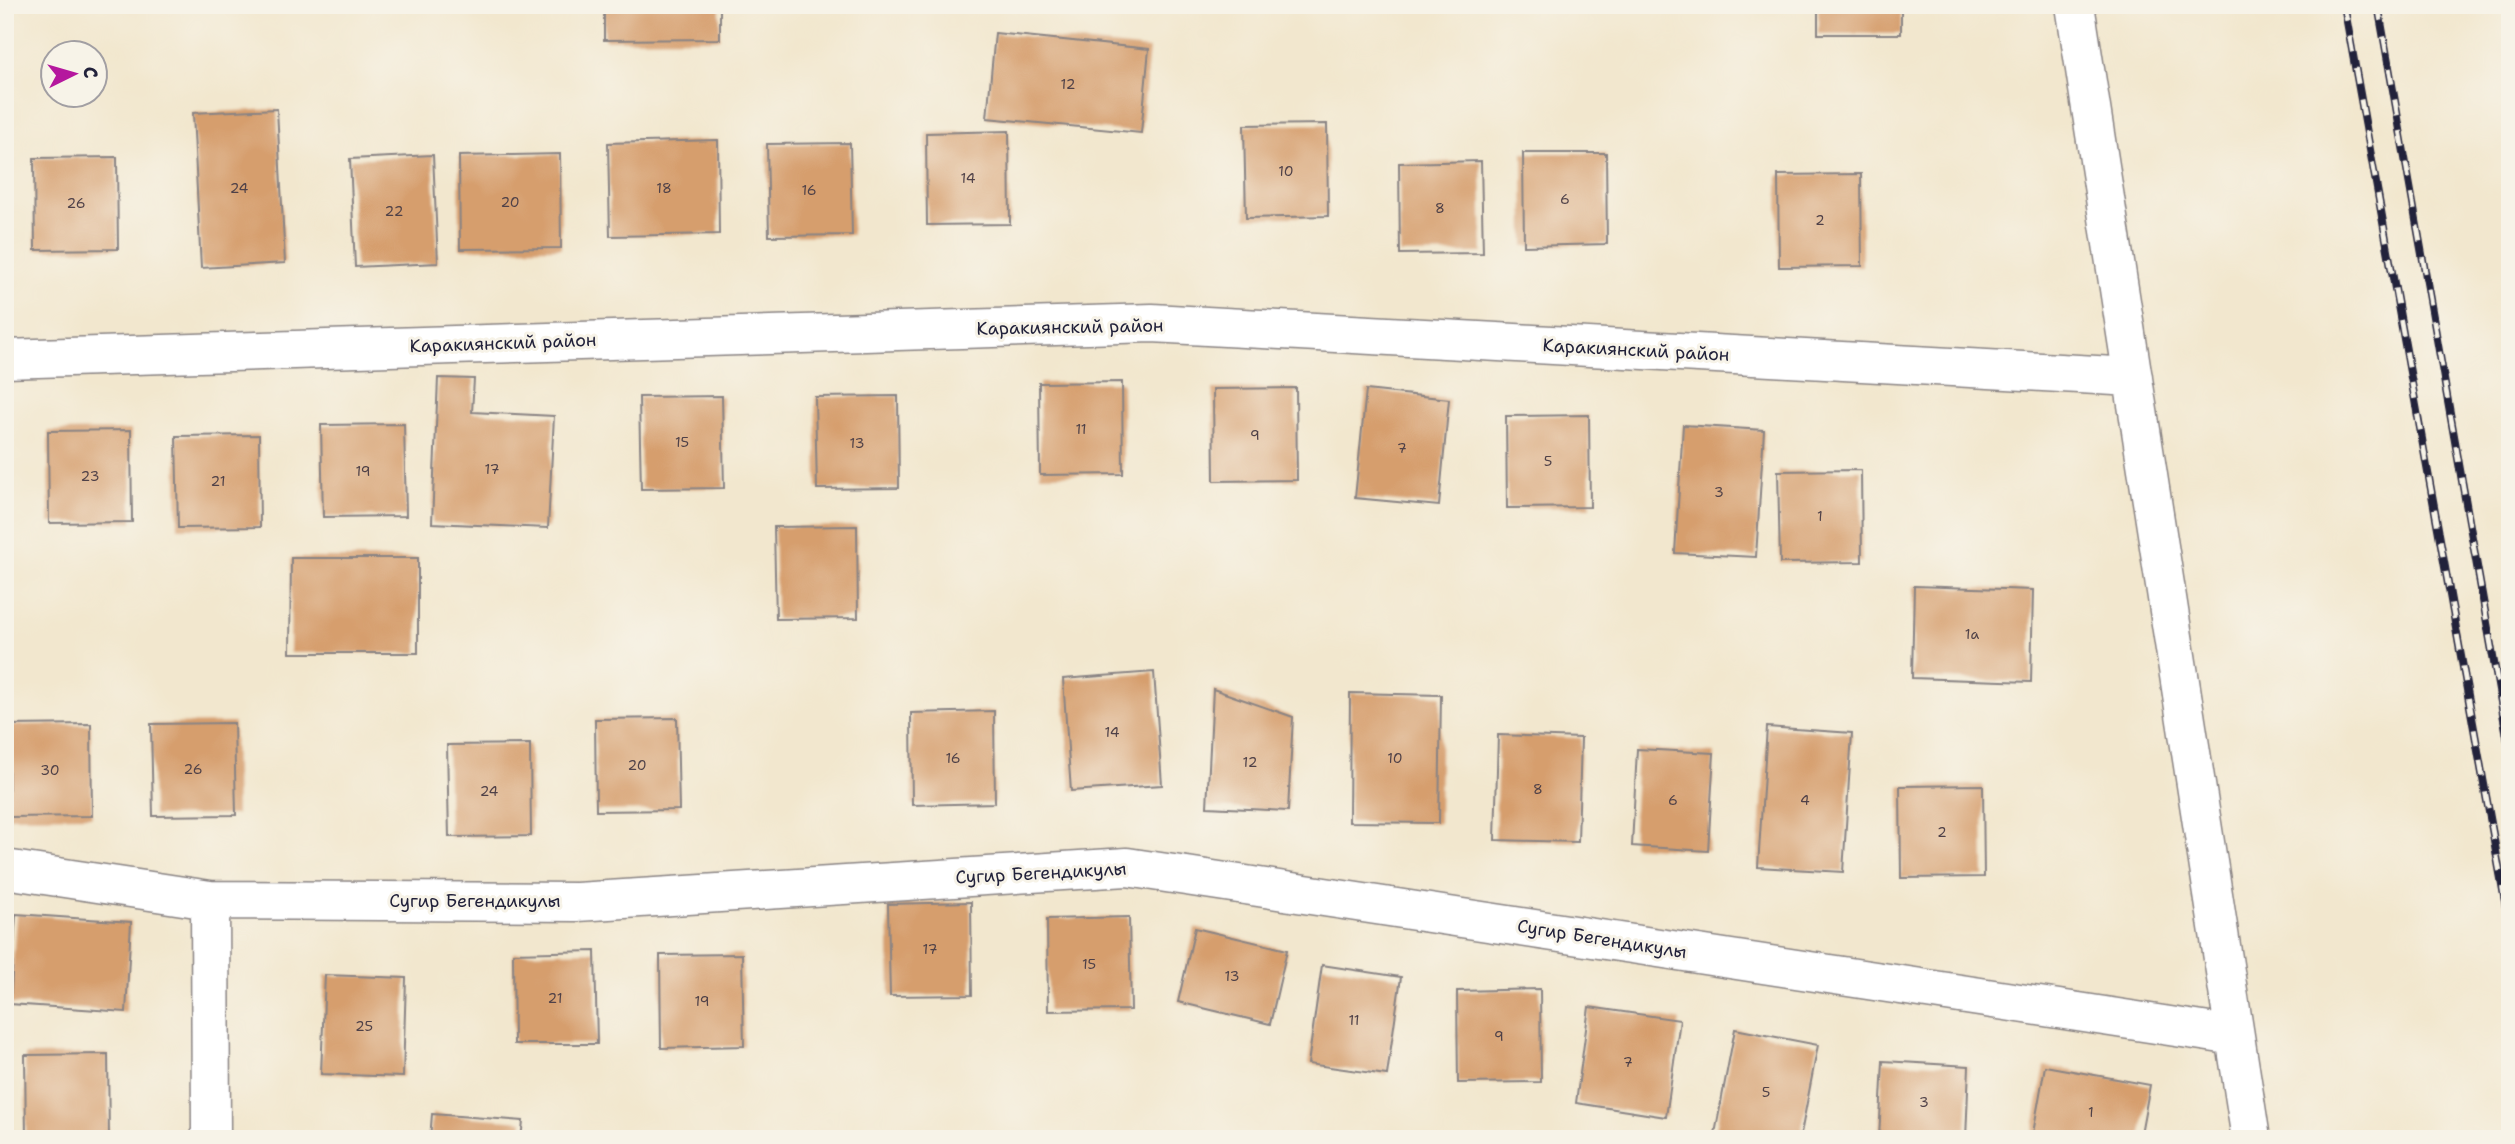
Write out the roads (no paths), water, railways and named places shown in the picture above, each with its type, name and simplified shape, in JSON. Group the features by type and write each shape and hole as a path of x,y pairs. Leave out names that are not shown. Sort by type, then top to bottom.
{"street":[{"path":"2075,5 2250,1139"},
{"name":"Каракиянский район","path":"5,359 1152,323 2133,377"},
{"name":"Сугир Бегендикулы","path":"5,869 211,900 577,901 1127,867 2235,1036"},
{"path":"211,900 211,1139"}],"railway":[{"path":"2344,5 2510,929"},
{"path":"2378,5 2510,753"}]}
